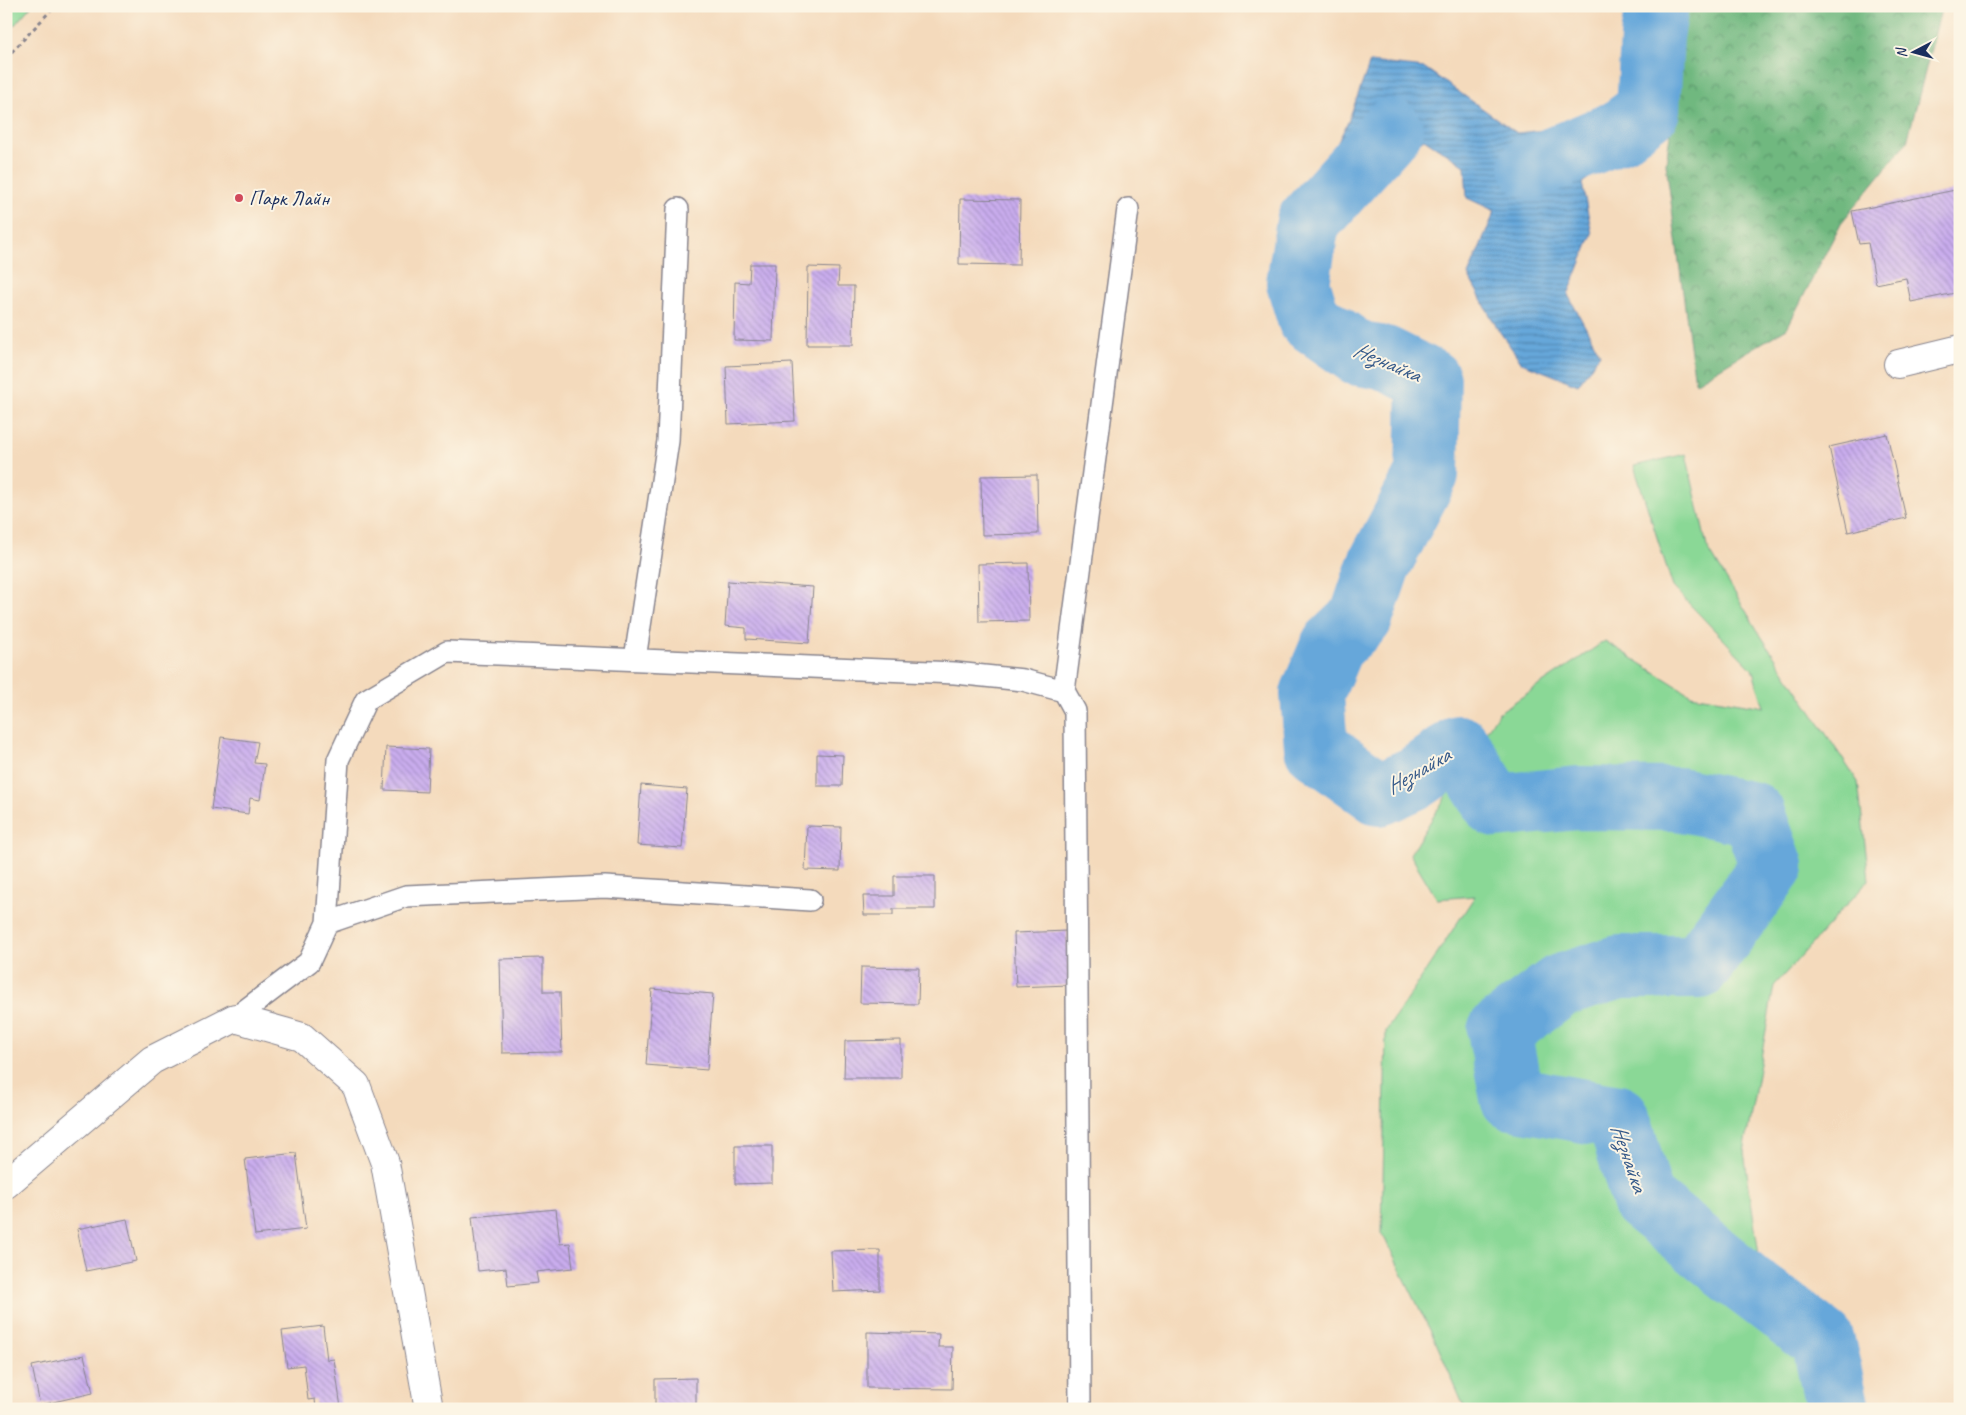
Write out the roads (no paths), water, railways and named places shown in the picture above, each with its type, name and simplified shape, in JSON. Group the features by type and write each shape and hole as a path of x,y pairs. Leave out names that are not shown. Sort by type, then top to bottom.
{"street":[{"path":"1898,364 1960,350"},
{"path":"6,1184 152,1060 235,1018 302,1037 356,1085 385,1163 429,1409"}],"lane":[{"path":"635,659 668,441 678,209"},
{"path":"1080,1409 1075,711 1064,691 1128,209"},
{"path":"235,1018 309,962 327,923 338,760 366,700 447,652 954,673 1023,680 1064,691"},
{"path":"327,923 406,896 416,895 605,887 810,900"}],"water":[{"path":"1370,62 1425,68 1517,133 1593,125 1635,145 1582,183 1592,234 1568,295 1600,354 1578,385 1522,363 1497,328 1468,275 1495,211 1467,198 1465,166 1424,139 1337,202 1320,177 1348,122"}],"waterway":[{"name":"Незнайка","path":"1531,166 1534,167 1620,131 1648,110 1652,37 1657,6"},
{"name":"Незнайка","path":"1391,130 1308,222 1298,283 1309,319 1359,354 1385,358 1429,380 1427,474 1379,565 1361,618 1332,646 1312,694 1316,748 1380,794 1417,777 1459,747 1496,806 1578,798 1678,799 1753,814 1772,866 1699,967 1619,967 1560,986 1499,1031 1512,1098 1618,1117 1643,1200 1746,1283 1823,1341 1838,1409"}],"place":[{"name":"Парк Лайн","path":"239,198"}]}
